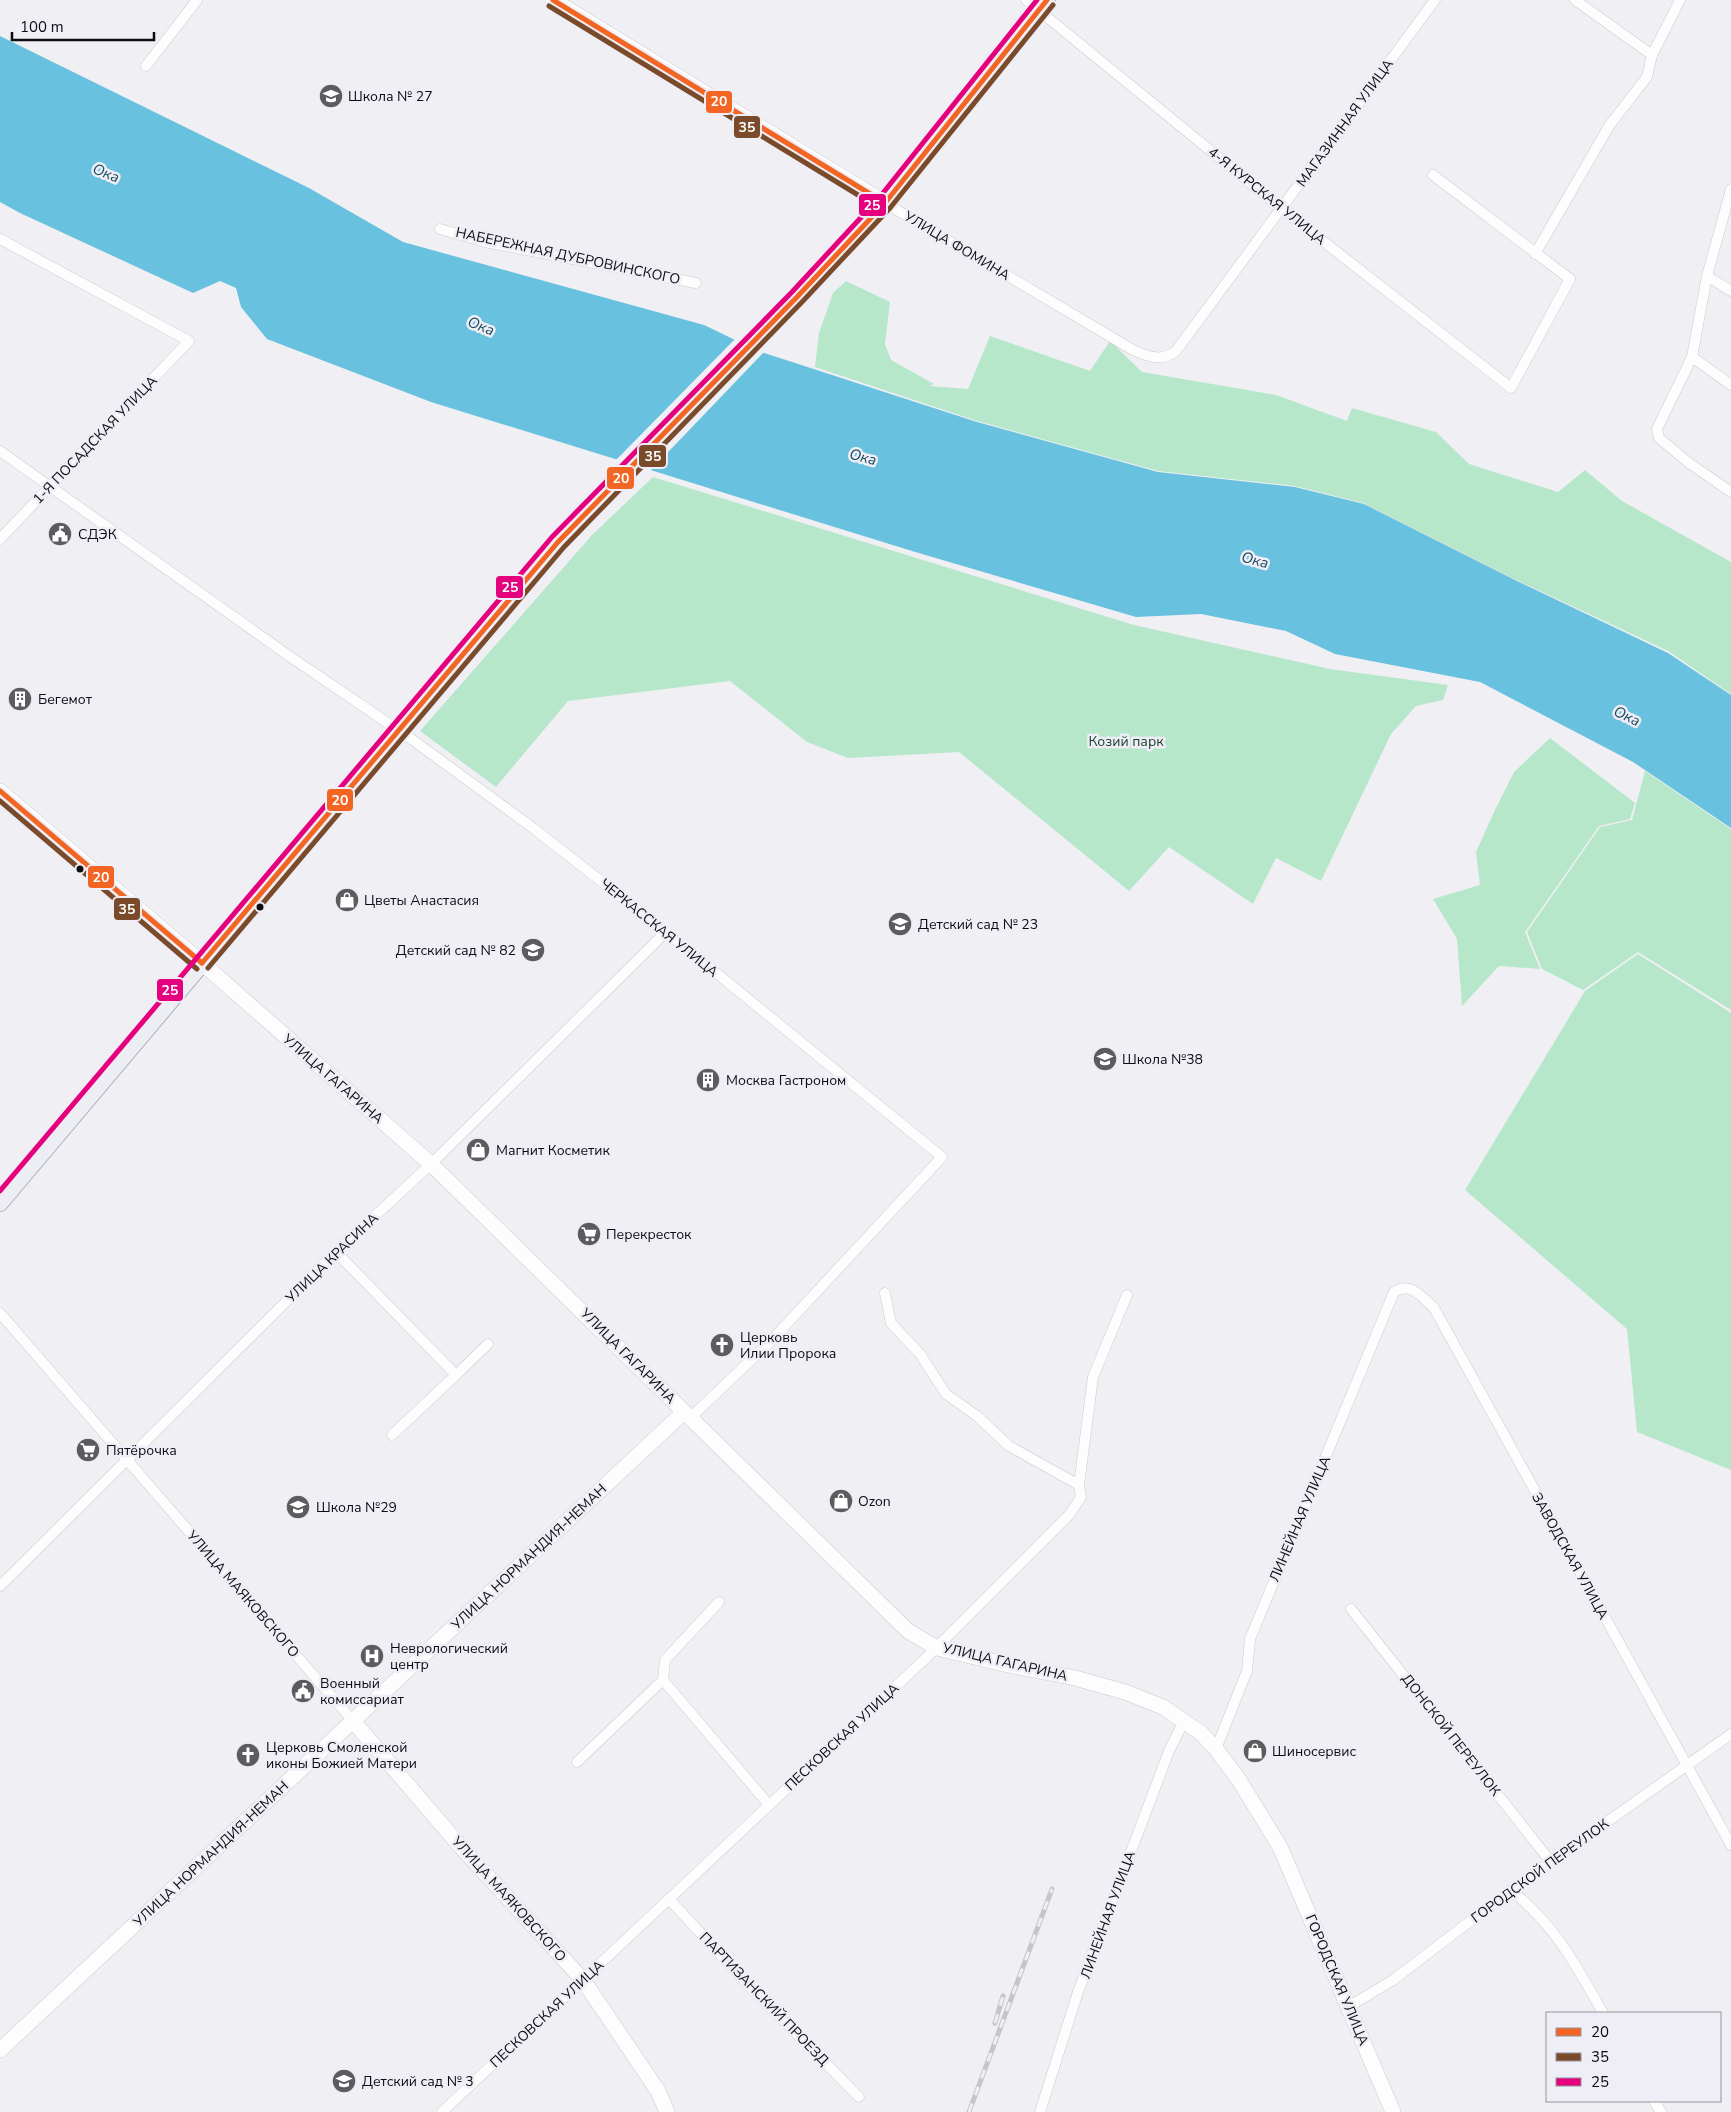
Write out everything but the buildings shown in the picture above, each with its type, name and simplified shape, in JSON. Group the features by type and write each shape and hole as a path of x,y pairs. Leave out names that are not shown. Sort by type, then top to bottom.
{"main road":[{"path":"0,1203 558,542 797,297 885,203 1043,6"}],"street":[{"path":"146,66 197,0"},
{"name":"УЛИЦА ФОМИНА","path":"553,0 885,203 1133,350 1159,358"},
{"name":"4-Я КУРСКАЯ УЛИЦА","path":"1026,0 1043,6 1282,210 1511,388 1570,279 1535,254"},
{"name":"МАГАЗИННАЯ УЛИЦА","path":"1159,358 1169,357 1176,350 1282,210 1436,0"},
{"path":"1575,0 1652,56"},
{"path":"1433,175 1535,254 1609,126 1647,77 1652,56 1680,0"},
{"path":"1731,189 1707,276 1692,357 1656,429 1659,438 1689,463 1731,492"},
{"name":"НАБЕРЕЖНАЯ ДУБРОВИНСКОГО","path":"440,229 485,242 696,283"},
{"name":"1-Я ПОСАДСКАЯ УЛИЦА","path":"0,239 188,341 0,539"},
{"path":"1707,276 1731,291"},
{"path":"1692,357 1731,386"},
{"name":"ЧЕРКАССКАЯ УЛИЦА","path":"0,451 292,658 398,730 533,828 666,932 942,1157"},
{"name":"УЛИЦА ГАГАРИНА","path":"0,791 202,963 431,1164 908,1631 936,1648 1075,1678 1125,1692 1163,1707 1201,1733 1216,1749 1243,1785 1280,1848"},
{"name":"УЛИЦА КРАСИНА","path":"0,1586 336,1252 431,1164 666,932"},
{"name":"УЛИЦА НОРМАНДИЯ-НЕМАН","path":"0,2050 352,1722 768,1343 942,1157"},
{"path":"336,1252 456,1375"},
{"name":"ЗАВОДСКАЯ УЛИЦА","path":"1394,1292 1401,1287 1409,1287 1434,1308 1731,1845"},
{"name":"ЛИНЕЙНАЯ УЛИЦА","path":"1216,1749 1247,1671 1250,1639 1394,1292"},
{"path":"885,1293 891,1323 920,1354 946,1394 977,1416 1009,1446 1079,1485"},
{"name":"ПЕСКОВСКАЯ УЛИЦА","path":"442,2112 936,1648 1069,1515 1081,1497 1079,1485 1093,1377 1127,1295"},
{"name":"УЛИЦА МАЯКОВСКОГО","path":"0,1313 461,1847 583,1980 653,2083 667,2112"},
{"path":"392,1435 488,1344"},
{"path":"577,1762 663,1680 665,1660 719,1602"},
{"name":"ДОНСКОЙ ПЕРЕУЛОК","path":"1351,1609 1551,1862"},
{"path":"663,1680 769,1805"},
{"name":"ЛИНЕЙНАЯ УЛИЦА","path":"1040,2112 1078,1992 1168,1751 1184,1721"},
{"name":"ГОРОДСКОЙ ПЕРЕУЛОК","path":"1348,2007 1392,1980 1511,1890 1731,1734"},
{"name":"ГОРОДСКАЯ УЛИЦА","path":"1280,1848 1393,2112"},
{"path":"1511,1890 1532,1907 1550,1926 1574,1961 1602,2012"},
{"name":"ПАРТИЗАНСКИЙ ПРОЕЗД","path":"669,1900 753,1990 859,2097"}],"green space":[{"path":"846,281 890,302 885,344 891,360 934,384 929,386 968,389 990,336 1090,371 1110,341 1142,372 1276,395 1347,421 1352,408 1436,432 1469,464 1558,492 1585,470 1622,501 1731,562 1731,694 1668,651 1510,577 1363,503 1295,486 1158,471 977,421 815,367 819,333 833,293"},
{"name":"Козий парк","path":"653,477 1134,625 1330,669 1448,685 1443,700 1416,706 1391,734 1321,881 1276,858 1253,904 1169,847 1129,891 959,752 848,758 807,742 730,681 568,701 496,787 420,731 592,535"},
{"path":"1550,738 1635,803 1630,819 1599,826 1525,932 1540,969 1499,966 1462,1006 1457,939 1433,899 1480,885 1476,852 1495,810 1514,772"},
{"path":"1645,771 1731,829 1731,1010 1638,952 1583,990 1542,969 1527,932 1600,827 1632,820"},
{"path":"1638,954 1731,1013 1731,1470 1637,1432 1627,1329 1465,1190 1585,991"}],"water":[{"name":"Ока","path":"0,36 309,188 403,242 704,325 758,351 977,422 1158,472 1295,487 1364,504 1517,581 1668,653 1731,695 1731,828 1633,762 1480,682 1335,654 1286,631 1201,614 1136,617 912,551 431,402 267,339 241,307 236,288 220,281 193,293 0,202"}],"pier":[{"path":"736,338 765,351 650,471 615,461"}],"railway":[{"path":"969,2112 1052,1889"},
{"path":"995,2023 1003,1996"}],"transit line":[{"name":"20","path":"553,0 885,203"},
{"name":"25","path":"0,1191 552,537 792,292 879,198 1037,0"},
{"name":"20","path":"202,963 558,542 797,297 885,203 1047,0"},
{"name":"35","path":"208,968 564,547 802,302 890,208 1053,5"},
{"name":"35","path":"549,6 881,209"},
{"name":"20","path":"0,791 202,963"},
{"name":"35","path":"0,801 197,969"}],"place":[{"name":"Школа № 27","path":"331,96"},
{"name":"СДЭК","path":"60,534"},
{"name":"Бегемот","path":"20,699"},
{"name":"Цветы Анастасия","path":"347,900"},
{"name":"Детский сад № 23","path":"900,924"},
{"name":"Детский сад № 82","path":"533,950"},
{"name":"Школа №38","path":"1105,1059"},
{"name":"Москва Гастроном","path":"708,1080"},
{"name":"Магнит Косметик","path":"478,1150"},
{"name":"Перекресток","path":"589,1234"},
{"name":"Церковь Илии Пророка","path":"722,1345"},
{"name":"Пятёрочка","path":"88,1450"},
{"name":"Ozon","path":"841,1501"},
{"name":"Школа №29","path":"298,1507"},
{"name":"Неврологический центр","path":"372,1656"},
{"name":"Военный комиссариат","path":"303,1691"},
{"name":"Шиносервис","path":"1255,1751"},
{"name":"Церковь Смоленской иконы Божией Матери","path":"248,1755"},
{"name":"Детский сад № 3","path":"344,2081"}]}
